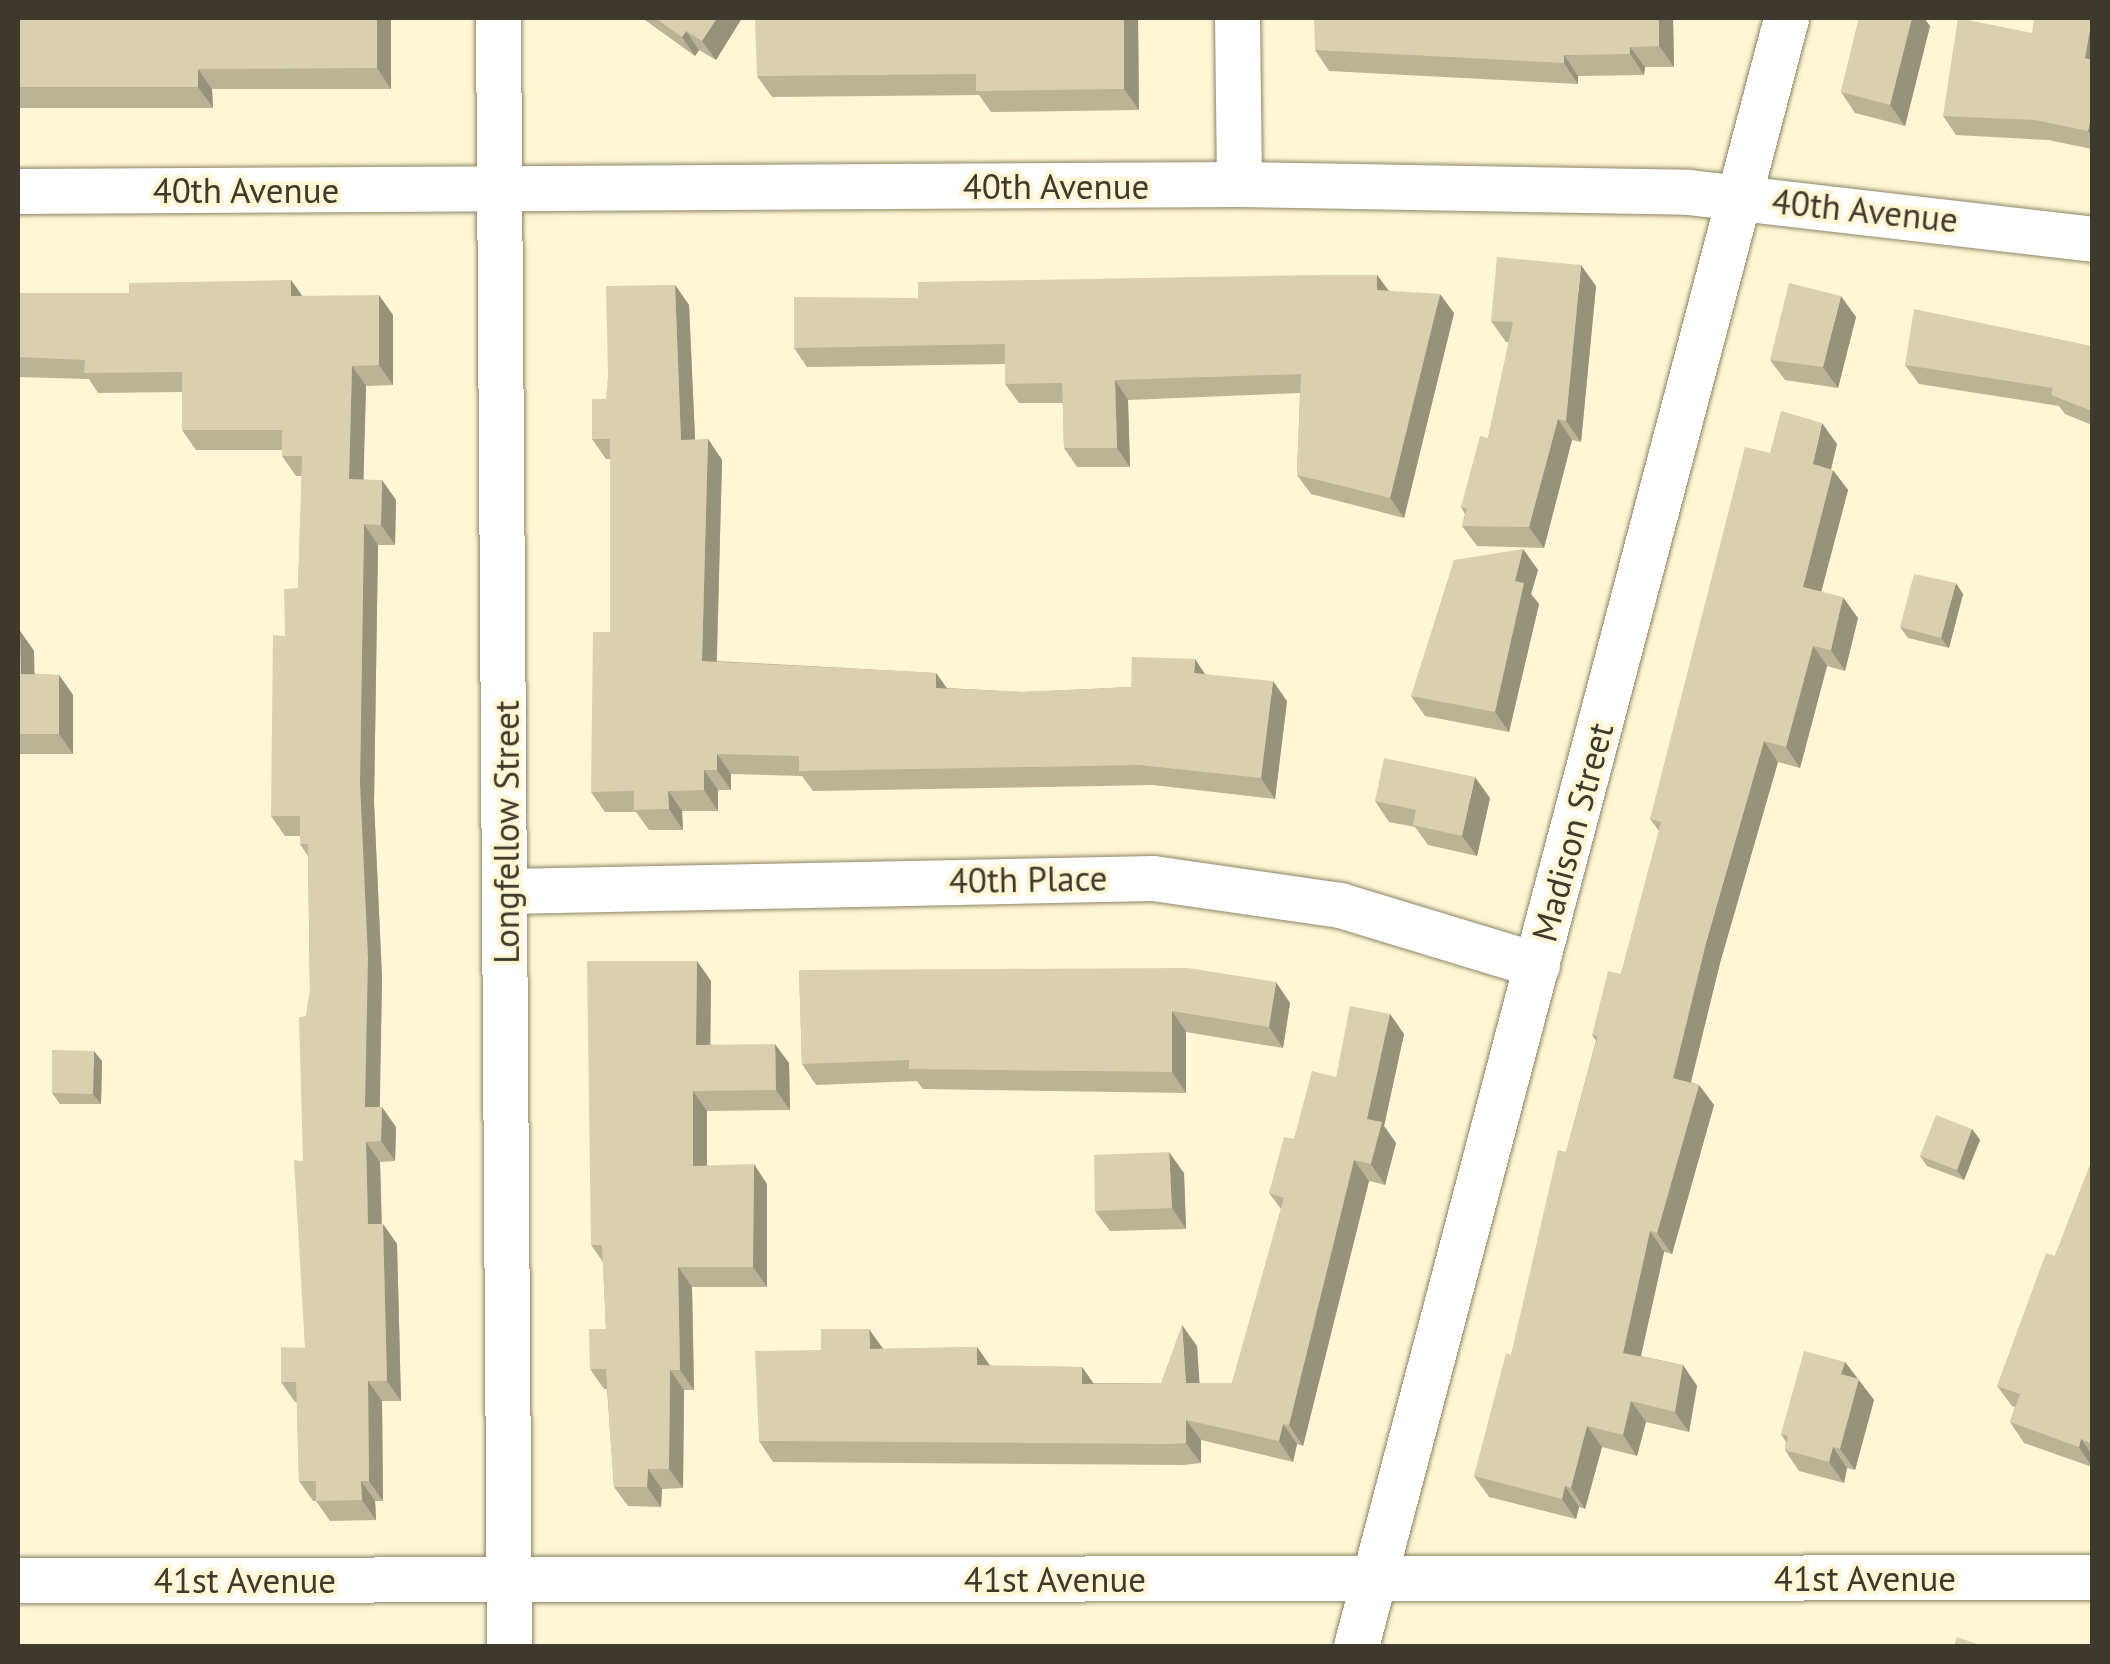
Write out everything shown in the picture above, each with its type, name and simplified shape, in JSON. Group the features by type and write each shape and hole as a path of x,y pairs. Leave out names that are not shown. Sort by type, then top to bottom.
{"street":[{"name":"Longfellow Street","path":"498,18 507,891 508,1646"},
{"path":"1237,18 1240,184"},
{"name":"Madison Street","path":"1356,1646 1786,18"},
{"name":"40th Avenue","path":"18,191 1240,184 1738,196 2092,239"},
{"name":"40th Place","path":"507,891 1154,878 1340,905 1537,965"},
{"name":"41st Avenue","path":"18,1580 2092,1577"}],"building":[{"path":"18,18 377,18 377,68 198,69 198,87 18,87"},
{"path":"655,18 717,18 702,41 686,31 682,37"},
{"path":"755,18 1124,18 1124,89 976,91 976,74 757,76"},
{"path":"1314,18 1659,18 1659,46 1630,47 1630,54 1564,55 1564,63 1315,50"},
{"path":"1859,18 1912,18 1890,105 1841,92"},
{"path":"1958,18 2032,33 2034,18 2092,18 2085,58 2092,60 2088,131 2035,120 1943,116"},
{"path":"1497,257 1581,265 1566,421 1558,419 1529,527 1462,526 1467,509 1461,507 1480,436 1488,438 1513,322 1491,321"},
{"path":"1377,275 1377,290 1440,294 1390,498 1297,475 1301,374 1115,380 1117,448 1064,448 1062,383 1005,384 1005,344 794,348 794,297 918,298 918,282"},
{"path":"291,280 291,296 379,295 379,365 352,366 349,479 382,480 381,525 364,524 360,783 368,958 365,1107 382,1107 381,1141 366,1142 368,1224 383,1224 387,1381 368,1381 369,1481 361,1481 362,1500 316,1501 316,1481 299,1481 296,1382 281,1382 281,1347 305,1348 294,1160 303,1161 299,1017 306,1016 310,992 308,844 300,844 300,816 271,816 273,635 285,636 284,589 298,588 302,456 282,456 282,430 182,430 182,372 84,373 85,360 18,357 18,293 129,293 129,283"},
{"path":"1789,283 1841,296 1823,367 1770,360"},
{"path":"675,285 681,440 708,439 702,661 936,673 936,688 1022,692 1131,687 1132,657 1195,659 1194,673 1273,681 1261,778 1139,765 799,771 799,756 717,754 717,770 704,770 704,790 668,791 669,809 634,810 634,791 591,792 593,632 610,632 610,439 592,439 592,399 606,399 606,286"},
{"path":"1914,309 2092,346 2092,411 2051,395 2053,388 1905,365"},
{"path":"1781,411 1822,423 1813,464 1833,470 1803,587 1843,597 1831,650 1813,646 1786,747 1764,741 1706,943 1673,1078 1699,1085 1657,1233 1650,1231 1623,1353 1683,1365 1675,1412 1631,1401 1623,1435 1587,1426 1571,1488 1565,1486 1562,1499 1474,1476 1506,1353 1511,1355 1558,1150 1566,1152 1598,1036 1592,1035 1608,971 1621,974 1661,822 1650,819 1745,447 1770,453"},
{"path":"1523,549 1515,581 1524,583 1495,712 1411,696 1454,560"},
{"path":"1914,574 1956,583 1941,638 1900,627"},
{"path":"18,631 21,674 59,675 59,734 18,734"},
{"path":"1384,758 1475,777 1462,836 1413,825 1416,810 1375,801"},
{"path":"587,961 697,961 696,1045 775,1044 776,1090 693,1091 693,1166 754,1164 753,1267 678,1267 680,1370 670,1370 669,1469 648,1469 647,1487 614,1487 606,1369 590,1369 589,1329 606,1329 602,1245 591,1245"},
{"path":"1188,968 1276,982 1269,1027 1172,1011 1172,1072 909,1069 909,1060 802,1064 799,970"},
{"path":"1350,1006 1390,1014 1367,1119 1382,1122 1371,1164 1354,1160 1289,1425 1283,1424 1279,1441 1186,1420 1186,1443 1169,1444 759,1441 755,1351 821,1350 821,1329 869,1329 870,1349 977,1347 977,1365 1082,1367 1082,1384 1161,1383 1182,1325 1186,1383 1232,1383 1284,1198 1269,1193 1284,1137 1294,1139 1312,1071 1336,1077"},
{"path":"52,1050 94,1051 93,1094 52,1093"},
{"path":"1936,1115 1972,1129 1957,1170 1920,1156"},
{"path":"1169,1152 1172,1208 1095,1211 1094,1155"},
{"path":"2092,1160 2092,1444 2081,1439 2079,1447 2010,1422 2020,1394 1997,1386 2046,1253 2055,1256"},
{"path":"1804,1351 1845,1362 1841,1374 1859,1379 1840,1449 1833,1447 1829,1462 1785,1450 1788,1436 1781,1434"},
{"path":"1957,1637 1983,1646 1954,1646"}]}
